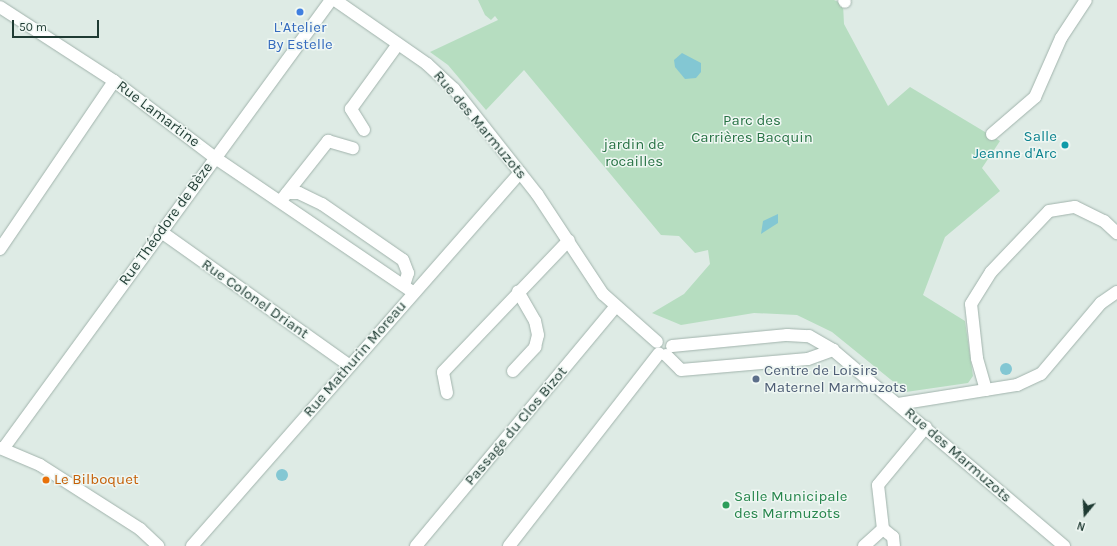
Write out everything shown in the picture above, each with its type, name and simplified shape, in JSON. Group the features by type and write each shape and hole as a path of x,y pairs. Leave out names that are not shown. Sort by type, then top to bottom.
{"street":[{"name":"Rue Théodore de Bèze","path":"2,448 214,157 331,0"},
{"name":"Rue des Marmuzots","path":"335,0 427,64 454,89 520,173 569,240 603,294 664,349 681,370 808,359 834,350"},
{"path":"992,134 1035,97 1061,38 1086,0"},
{"name":"Rue Lamartine","path":"0,7 114,81 214,157 284,197 408,289"},
{"path":"364,130 351,109 398,44"},
{"path":"0,249 114,81"},
{"path":"284,197 328,141 354,148"},
{"name":"Rue Mathurin Moreau","path":"192,546 350,366 408,289 520,173"},
{"path":"284,197 299,193 322,204 403,260 408,273 408,289"},
{"path":"986,390 977,358 971,304 992,272 1049,211 1075,207 1104,221 1117,233"},
{"name":"Rue Colonel Driant","path":"160,231 350,366"},
{"path":"447,393 443,372 569,240"},
{"path":"513,371 535,347 538,335 535,321 518,292"},
{"path":"898,404 1017,385 1041,374 1101,303 1117,292"},
{"name":"Passage du Clos Bizot","path":"416,546 616,306"},
{"name":"Rue des Marmuzots","path":"664,349 787,335 809,336 834,350 1064,546"},
{"path":"509,546 664,349"},
{"path":"894,546 893,537 884,529 878,485 926,427"},
{"path":"2,448 40,465 140,529 158,546"},
{"path":"864,546 884,529"}],"green space":[{"name":"Parc des Carrières Bacquin","path":"478,0 834,0 843,4 844,24 888,106 910,87 1000,141 982,168 1000,191 945,237 923,295 965,321 973,376 968,383 906,392 832,332 797,315 754,313 681,325 652,313 684,294 710,264 708,250 695,253 679,236 661,235 524,70 486,110 448,65 430,52 498,20 495,16 491,20 485,15"}],"water":[{"path":"682,53 701,63 701,72 696,78 685,79 675,67 674,60"},
{"path":"778,214 778,223 761,234 763,221"},
{"path":"1008,363 1011,364 1011,374 1004,375 1001,374 1000,367 1001,364"},
{"path":"284,469 287,470 287,480 280,481 277,480 276,473 277,470"}],"place":[{"name":"L'Atelier By Estelle","path":"300,12"},
{"name":"Salle Jeanne d'Arc","path":"1065,145"},
{"name":"Centre de Loisirs Maternel Marmuzots","path":"756,379"},
{"name":"Le Bilboquet","path":"46,480"},
{"name":"Salle Municipale des Marmuzots","path":"726,505"}],"park label":[{"name":"jardin de rocailles","path":"634,152"}]}
